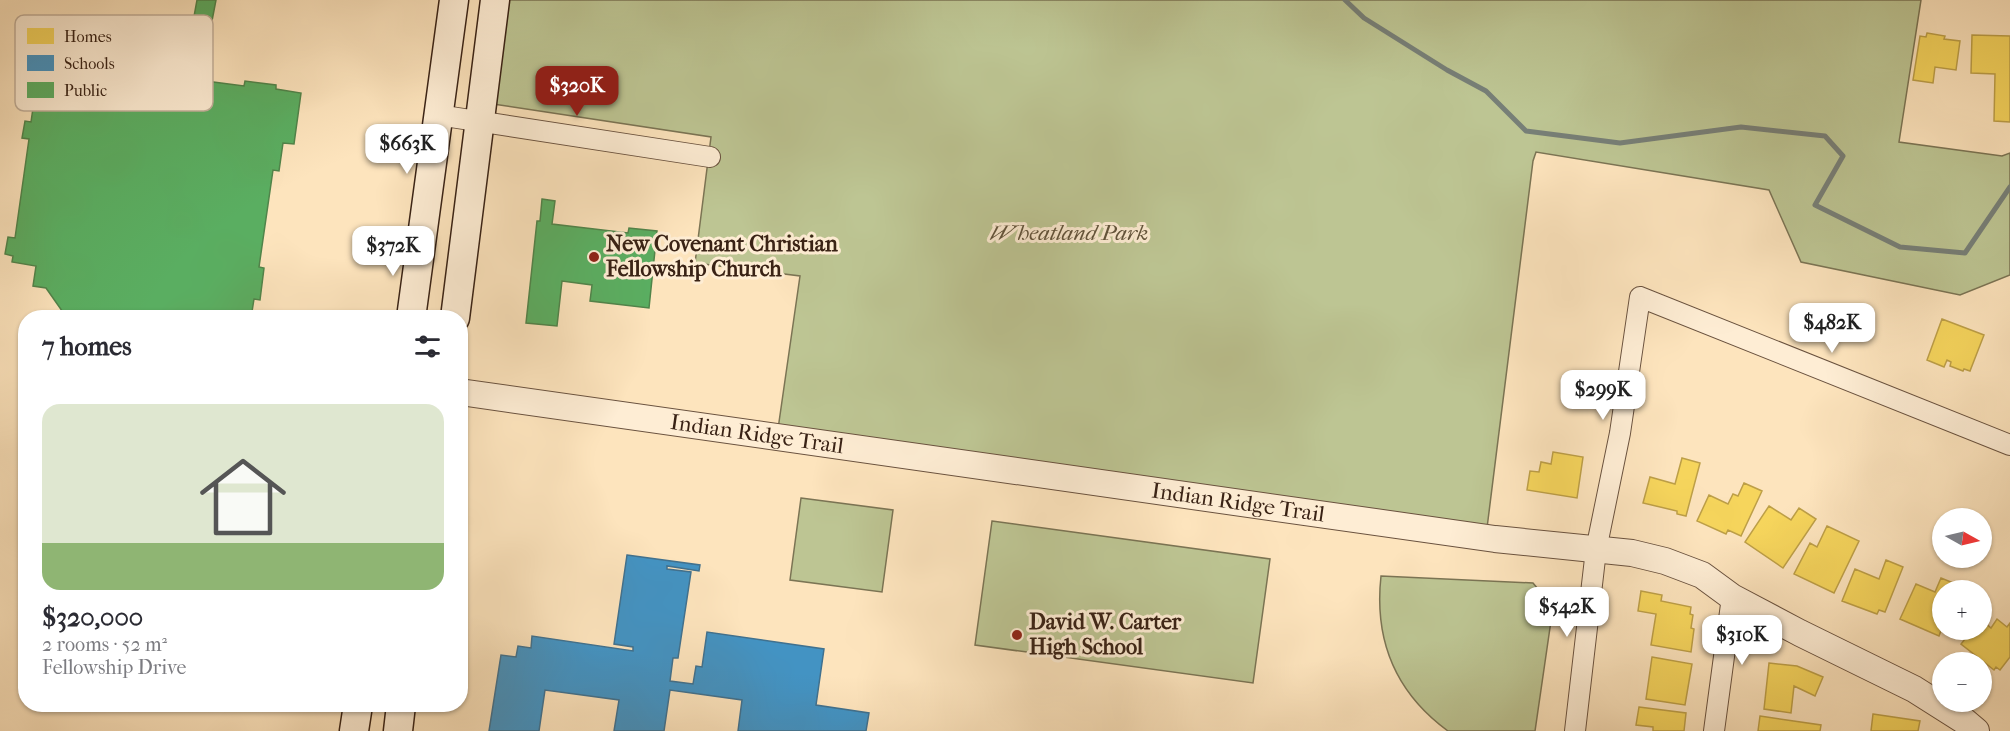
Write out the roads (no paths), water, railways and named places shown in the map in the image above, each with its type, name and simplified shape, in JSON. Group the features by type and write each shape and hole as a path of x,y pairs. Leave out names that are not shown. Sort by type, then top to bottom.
{"main road":[{"path":"412,310 454,0"},
{"path":"456,310 495,0"},
{"path":"354,731 356,712"},
{"path":"398,731 400,712"}],"street":[{"path":"438,116 710,157"},
{"path":"1575,731 1596,550 1620,434 1640,297 2010,445"},
{"name":"Indian Ridge Trail","path":"468,393 1495,540 1632,553 1665,561 1702,575 1732,597 1914,689 1966,727"},
{"path":"1714,731 1732,597"}],"waterway":[{"path":"1345,0 1364,18 1447,70 1486,91 1526,131 1620,143 1741,127 1825,136 1843,156 1815,205 1900,247 1965,253 2010,187"}],"place":[{"name":"New Covenant Christian Fellowship Church","path":"594,257"},
{"name":"David W. Carter High School","path":"1017,635"}],"park label":[{"name":"Wheatland Park","path":"1069,233"}]}
